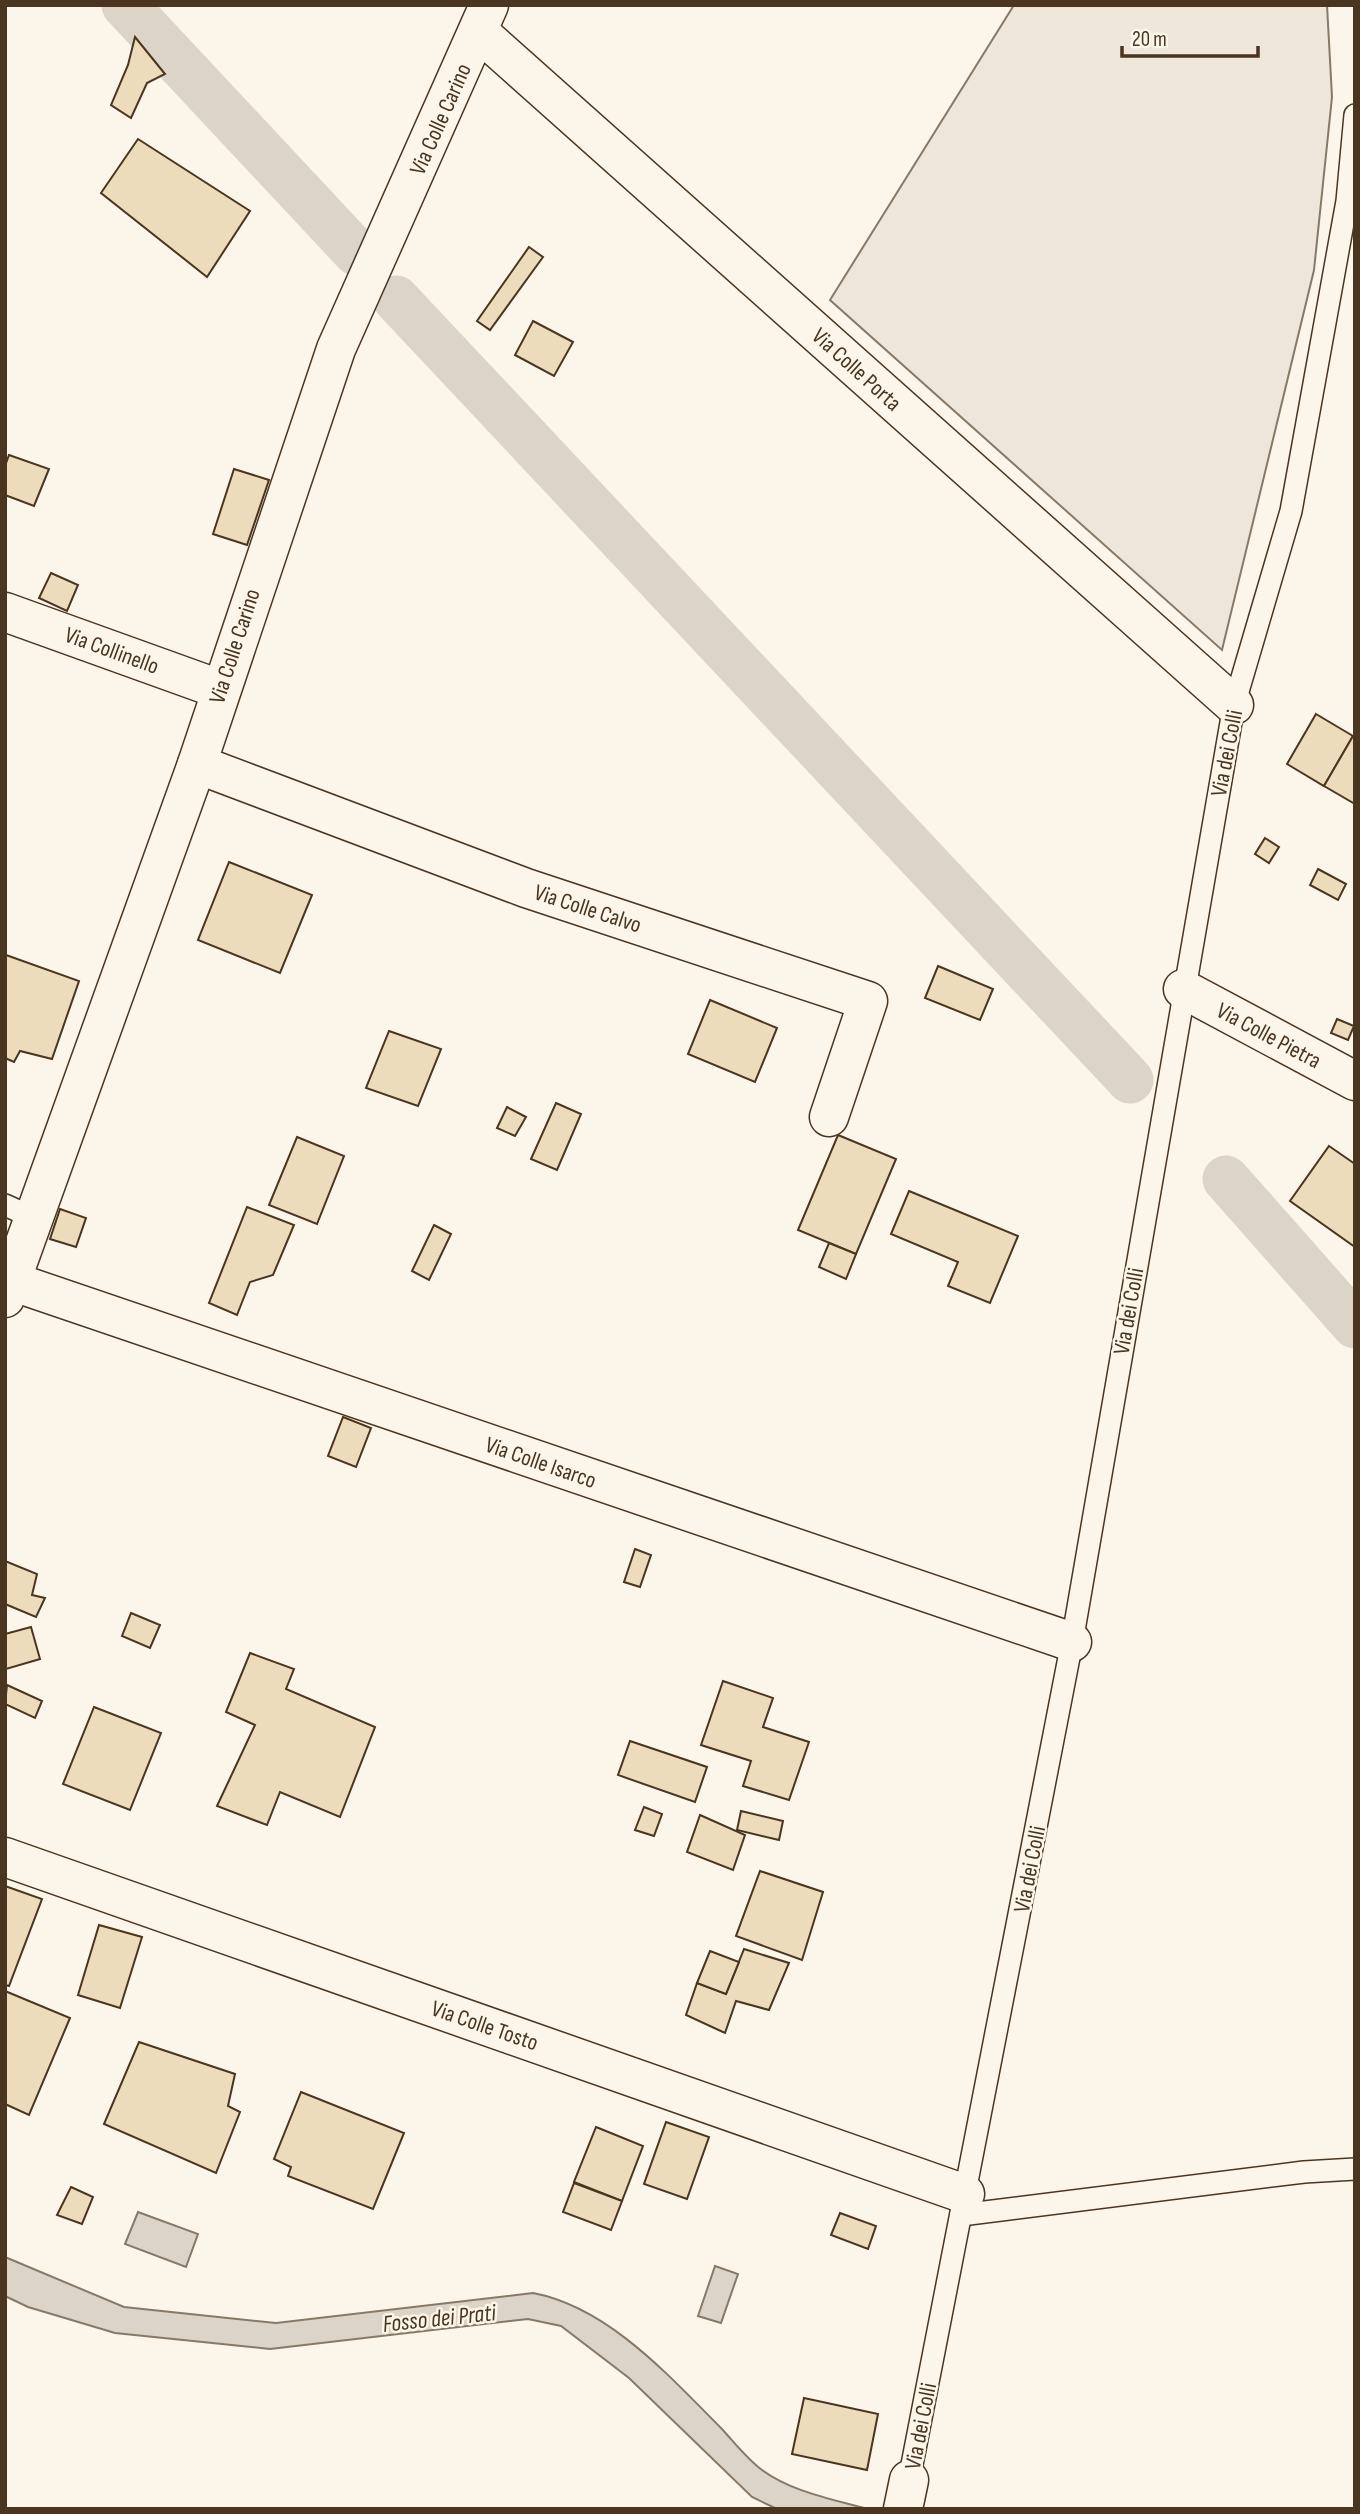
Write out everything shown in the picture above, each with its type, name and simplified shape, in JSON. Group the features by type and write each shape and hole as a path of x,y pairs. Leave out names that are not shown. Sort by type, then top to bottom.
{"street":[{"name":"Via Colle Carino","path":"8,1289 20,1211 197,764 219,689 335,349 484,19"},
{"name":"Via Colle Porta","path":"484,19 1234,705"},
{"name":"Via Collinello","path":"5,612 219,689"},
{"name":"Via Colle Calvo","path":"197,764 526,888 868,1001 828,1117"},
{"name":"Via Colle Pietra","path":"1183,989 1355,1081"},
{"name":"Via Colle Isarco","path":"8,1289 1072,1642"},
{"name":"Via Colle Tosto","path":"5,1857 963,2204"}],"lane":[{"name":"Via dei Colli","path":"906,2494 1072,1642 1234,705 1292,511 1347,201 1355,115"},
{"path":"963,2204 1355,2169"}],"shaded area":[{"path":"1014,5 1327,5 1332,97 1314,270 1222,650 830,300"}],"water":[{"path":"138,2212 198,2234 186,2267 125,2244"},
{"name":"Fosso dei Prati","path":"5,2257 124,2307 276,2323 533,2293 587,2313 636,2346 721,2428 746,2456 774,2478 826,2498 867,2509 777,2509 752,2497 629,2378 561,2326 528,2319 270,2349 115,2333 28,2307 5,2296"},
{"path":"715,2266 738,2274 721,2323 698,2316"}],"building":[{"path":"135,37 165,74 147,83 131,118 111,105 128,65"},
{"path":"138,139 250,211 207,277 101,193"},
{"path":"529,247 543,257 490,330 477,321"},
{"path":"533,321 573,342 554,376 515,355"},
{"path":"9,455 49,469 34,506 5,495 5,466"},
{"path":"234,469 269,480 247,545 213,534"},
{"path":"51,573 78,585 67,611 39,598"},
{"path":"1316,714 1353,736 1324,786 1287,764"},
{"path":"1355,736 1355,804 1324,786"},
{"path":"1265,838 1279,847 1269,863 1255,854"},
{"path":"229,862 312,895 280,973 198,940"},
{"path":"1318,869 1346,884 1338,900 1310,885"},
{"path":"6,955 79,981 52,1059 20,1051 14,1062 5,1058"},
{"path":"938,966 993,989 980,1020 925,998"},
{"path":"710,1000 777,1028 755,1082 688,1054"},
{"path":"1337,1019 1354,1026 1348,1040 1331,1033"},
{"path":"389,1031 441,1049 418,1106 366,1088"},
{"path":"556,1103 581,1114 557,1170 531,1159"},
{"path":"507,1107 526,1117 515,1136 497,1128"},
{"path":"838,1135 896,1159 856,1254 798,1230"},
{"path":"297,1137 344,1156 317,1224 269,1205"},
{"path":"1329,1146 1355,1164 1355,1247 1290,1201"},
{"path":"909,1191 1018,1236 990,1303 948,1286 958,1262 891,1234"},
{"path":"247,1207 294,1225 273,1275 250,1282 237,1315 209,1303"},
{"path":"60,1209 86,1218 76,1247 50,1239"},
{"path":"434,1225 451,1234 429,1280 412,1271"},
{"path":"829,1243 856,1254 846,1279 819,1267"},
{"path":"343,1417 371,1428 356,1467 328,1456"},
{"path":"635,1549 651,1555 640,1587 624,1582"},
{"path":"5,1561 37,1574 32,1595 45,1598 36,1617 5,1604"},
{"path":"131,1613 160,1625 150,1648 122,1636"},
{"path":"31,1627 40,1659 6,1669 5,1634"},
{"path":"250,1653 294,1669 286,1689 375,1727 340,1817 280,1792 267,1825 217,1806 255,1725 226,1712"},
{"path":"723,1681 773,1698 763,1727 809,1742 789,1800 743,1786 751,1761 701,1745"},
{"path":"7,1685 42,1701 35,1718 5,1704"},
{"path":"94,1707 161,1733 130,1810 63,1784"},
{"path":"630,1741 707,1767 695,1802 618,1775"},
{"path":"644,1807 662,1814 654,1836 635,1830"},
{"path":"741,1811 783,1821 779,1840 737,1830"},
{"path":"700,1815 745,1835 733,1870 687,1852"},
{"path":"760,1871 823,1892 802,1960 736,1936"},
{"path":"5,1886 42,1899 9,1986 5,1985"},
{"path":"99,1925 142,1937 120,2008 78,1995"},
{"path":"744,1949 789,1963 769,2010 736,2001 725,2033 686,2015 697,1983 726,1994"},
{"path":"710,1951 739,1962 726,1994 697,1983"},
{"path":"5,1991 70,2018 29,2115 5,2104"},
{"path":"139,2042 235,2074 228,2106 240,2112 216,2173 104,2124"},
{"path":"301,2092 404,2133 373,2209 288,2176 291,2167 274,2159"},
{"path":"666,2122 709,2137 687,2199 644,2184"},
{"path":"596,2127 643,2146 622,2201 574,2182"},
{"path":"574,2183 622,2201 611,2230 563,2212"},
{"path":"71,2187 93,2197 82,2224 57,2215"},
{"path":"840,2213 876,2226 868,2249 831,2235"},
{"path":"804,2398 878,2414 867,2470 792,2454"}],"waterway":[{"path":"125,5 356,252"},
{"path":"396,299 1130,1080"},
{"path":"1226,1179 1355,1325"}]}
